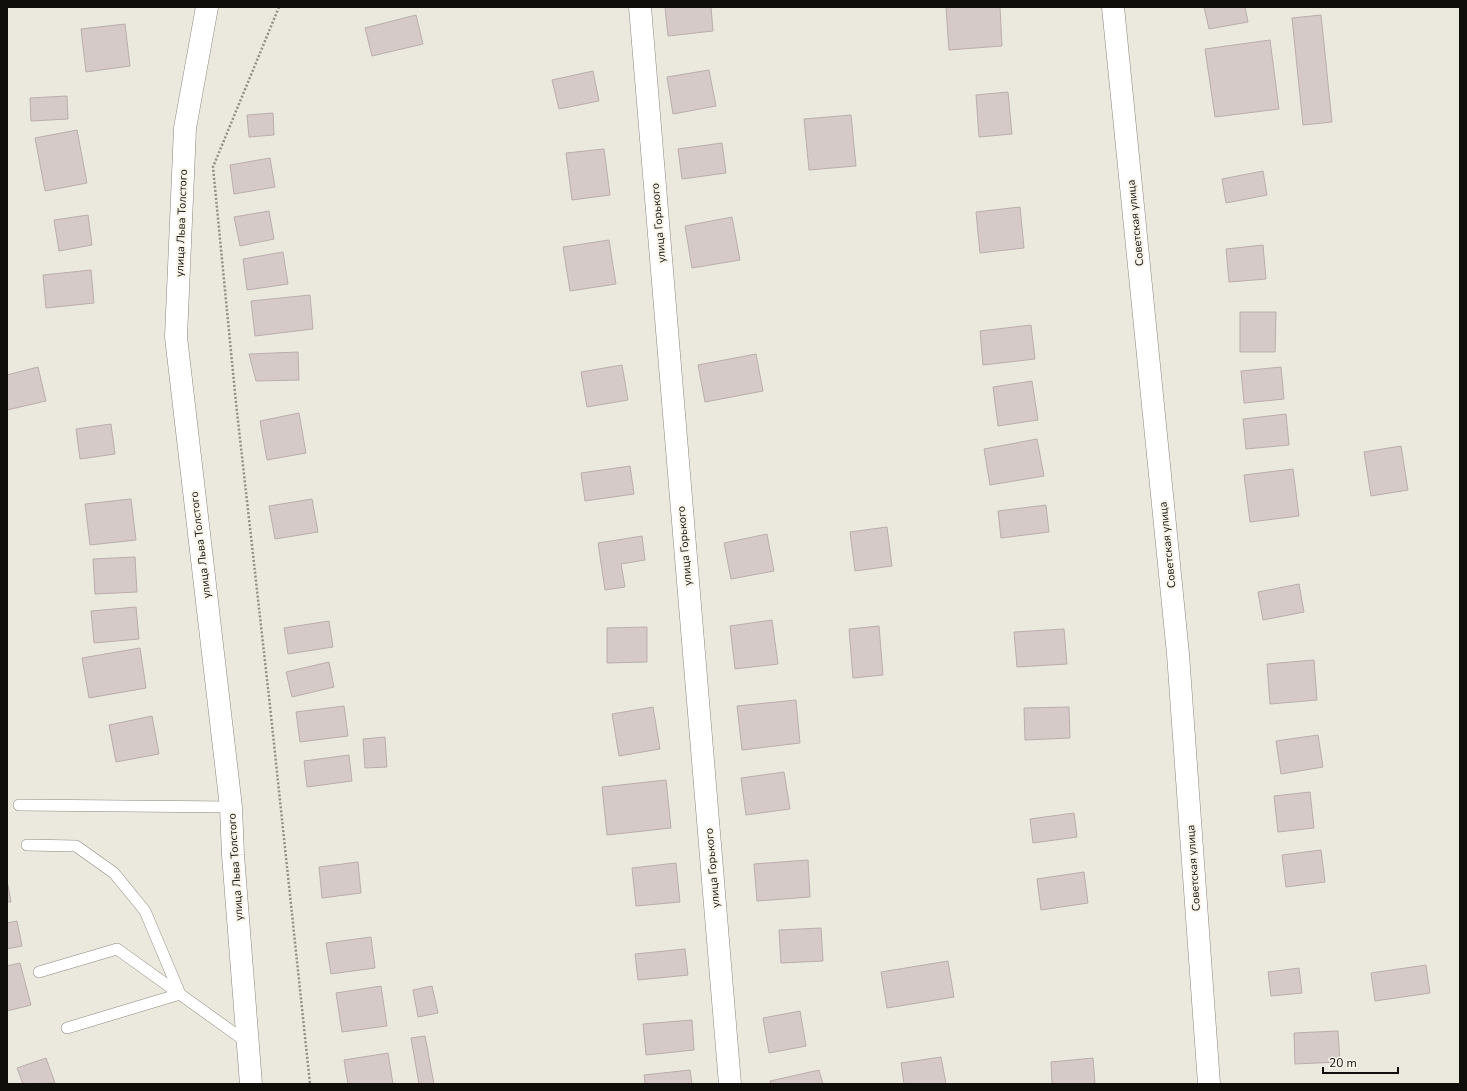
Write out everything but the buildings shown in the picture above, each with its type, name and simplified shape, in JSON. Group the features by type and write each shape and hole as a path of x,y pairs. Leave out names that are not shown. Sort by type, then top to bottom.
{"street":[{"name":"улица Льва Толстого","path":"207,7 186,128 176,337 231,807 233,855 251,1084"},
{"name":"улица Горького","path":"640,7 730,1084"},
{"name":"Советская улица","path":"1113,7 1178,654 1208,1084"}],"lane":[{"path":"19,805 231,807"},
{"path":"27,845 76,846 114,874 145,911 180,994"},
{"path":"39,972 116,950 248,1043"},
{"path":"67,1028 180,994"}],"path":[{"path":"279,7 213,167 236,403 310,1084"}]}
